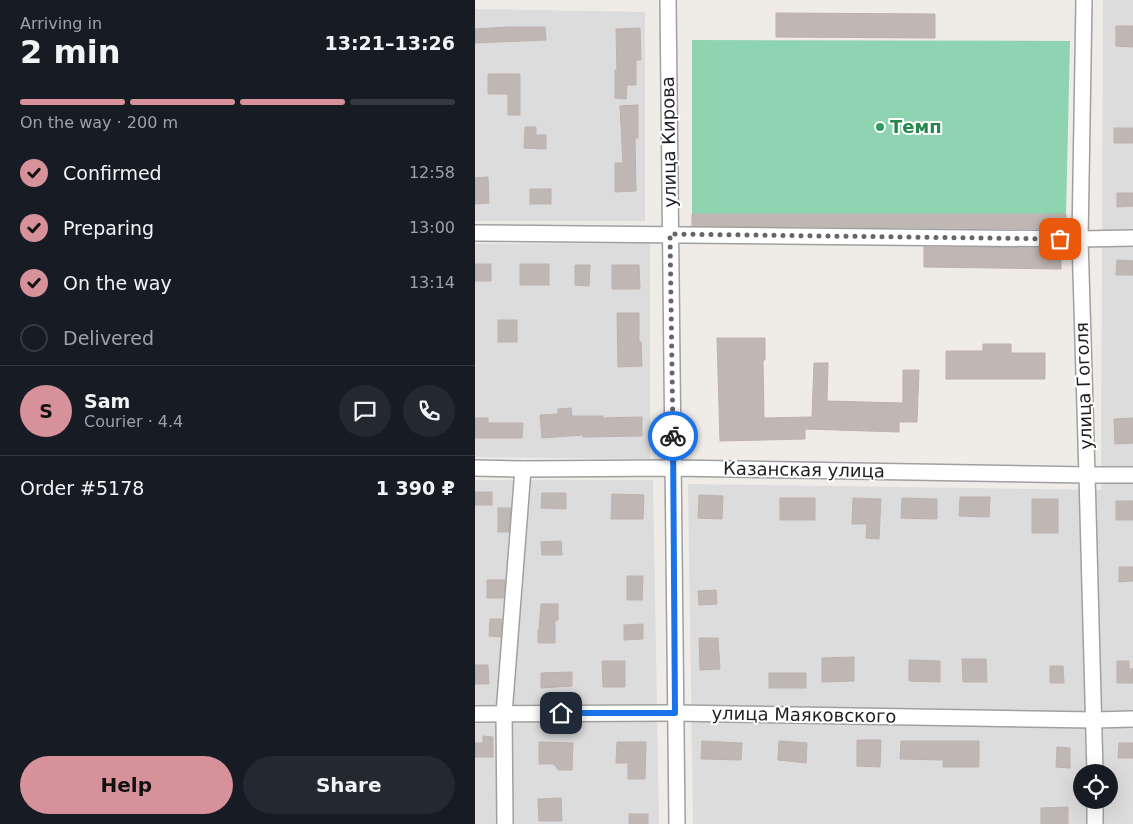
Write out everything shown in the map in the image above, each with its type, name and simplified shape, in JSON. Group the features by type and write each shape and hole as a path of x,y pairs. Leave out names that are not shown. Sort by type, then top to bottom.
{"street":[{"name":"улица Кирова","path":"667,0 677,824"},
{"name":"улица Гоголя","path":"1084,0 1080,239 1095,764"},
{"path":"475,233 1133,238"},
{"name":"Казанская улица","path":"475,468 673,468 1133,475"},
{"path":"505,824 504,714 523,469"},
{"name":"улица Маяковского","path":"475,714 675,713 1094,720 1133,719"},
{"path":"1095,809 1095,824"}],"shaded area":[{"path":"1103,0 1133,0 1133,824 693,824 688,484 1101,490"},
{"path":"475,9 645,12 645,221 475,221"},
{"path":"650,243 650,459 475,457 475,244"},
{"path":"475,480 653,480 659,824 475,824"}],"green space":[{"name":"Темп","path":"692,40 1070,41 1066,214 692,214"}],"building":[{"path":"776,13 935,14 935,38 776,37"},
{"path":"1116,26 1133,26 1133,47 1116,46"},
{"path":"545,27 546,40 475,43 475,29"},
{"path":"640,28 641,60 636,60 636,85 627,85 626,99 615,98 615,70 617,70 616,29"},
{"path":"488,74 520,74 520,115 508,115 508,94 488,94"},
{"path":"638,105 638,138 635,138 636,191 615,192 615,163 623,163 620,106"},
{"path":"525,127 536,127 536,135 546,135 546,149 524,148"},
{"path":"1114,128 1133,128 1133,143 1114,143"},
{"path":"488,177 489,203 475,204 475,178"},
{"path":"530,189 551,189 551,204 530,204"},
{"path":"1117,193 1133,193 1133,206 1117,207"},
{"path":"692,214 1066,214 1065,228 1061,229 692,226"},
{"path":"924,247 1061,248 1061,269 924,267"},
{"path":"1117,260 1133,261 1133,275 1116,275"},
{"path":"475,264 491,264 491,281 475,281"},
{"path":"520,264 549,264 549,285 520,285"},
{"path":"575,265 590,265 589,286 575,285"},
{"path":"612,265 639,265 640,289 612,289"},
{"path":"617,313 639,313 639,342 641,342 642,366 618,367"},
{"path":"498,320 517,320 517,342 498,342"},
{"path":"717,338 765,338 765,360 763,360 764,418 812,417 814,363 828,363 827,401 903,403 903,370 919,370 917,422 899,422 899,432 805,429 805,439 720,441"},
{"path":"983,344 1011,344 1011,353 1045,353 1045,379 946,379 946,351 983,351"},
{"path":"571,408 572,416 603,416 603,418 642,417 642,436 583,437 583,435 542,438 540,415 558,414 558,409"},
{"path":"475,418 488,418 488,423 523,423 522,438 475,438"},
{"path":"1133,418 1133,443 1115,444 1114,419"},
{"path":"475,492 492,492 492,505 475,505"},
{"path":"542,493 566,493 566,509 541,508"},
{"path":"612,494 644,495 643,519 611,519"},
{"path":"699,495 723,496 722,519 698,518"},
{"path":"960,497 990,497 989,517 959,516"},
{"path":"780,498 815,498 815,520 780,520"},
{"path":"853,498 881,499 879,539 866,538 867,524 852,524"},
{"path":"902,498 937,499 937,519 901,518"},
{"path":"1032,499 1058,499 1058,533 1032,533"},
{"path":"1116,501 1133,501 1133,520 1116,520"},
{"path":"498,508 511,508 509,532 498,532"},
{"path":"561,541 562,555 542,555 541,542"},
{"path":"1119,567 1133,567 1133,581 1119,582"},
{"path":"627,576 643,576 642,600 627,600"},
{"path":"487,580 505,580 504,598 487,598"},
{"path":"716,590 717,604 699,605 698,591"},
{"path":"541,604 558,604 558,620 555,620 555,643 538,643"},
{"path":"490,619 502,619 501,637 489,636"},
{"path":"643,624 643,639 624,640 624,625"},
{"path":"699,638 718,638 720,669 700,670"},
{"path":"854,657 854,681 822,682 822,658"},
{"path":"962,659 986,659 987,682 963,682"},
{"path":"909,660 940,661 940,682 909,681"},
{"path":"602,661 625,661 625,687 603,687"},
{"path":"1117,661 1129,661 1129,669 1133,669 1133,683 1117,683"},
{"path":"475,665 488,665 489,684 475,684"},
{"path":"1050,666 1063,666 1064,683 1050,683"},
{"path":"572,672 572,686 541,688 541,673"},
{"path":"769,673 806,673 806,688 769,688"},
{"path":"483,736 493,737 493,757 475,757 475,743 483,743"},
{"path":"857,740 881,740 880,767 857,766"},
{"path":"702,741 742,743 741,760 701,759"},
{"path":"779,741 807,743 806,763 778,760"},
{"path":"901,741 979,741 979,767 943,767 943,760 900,759"},
{"path":"539,742 573,743 572,770 558,770 554,764 539,764"},
{"path":"617,742 646,742 645,779 628,779 628,763 616,763"},
{"path":"1119,743 1133,743 1133,758 1118,758"},
{"path":"1057,747 1070,748 1070,768 1056,767"},
{"path":"561,798 562,821 539,821 538,799"},
{"path":"1068,807 1068,824 1041,824 1041,808"},
{"path":"629,814 648,814 648,824 629,824"}],"way so far":[{"path":"673,436 670,234 1060,239"}],"place":[{"name":"Темп","path":"880,127"}],"route":[{"path":"561,713 675,713 673,436"}]}
